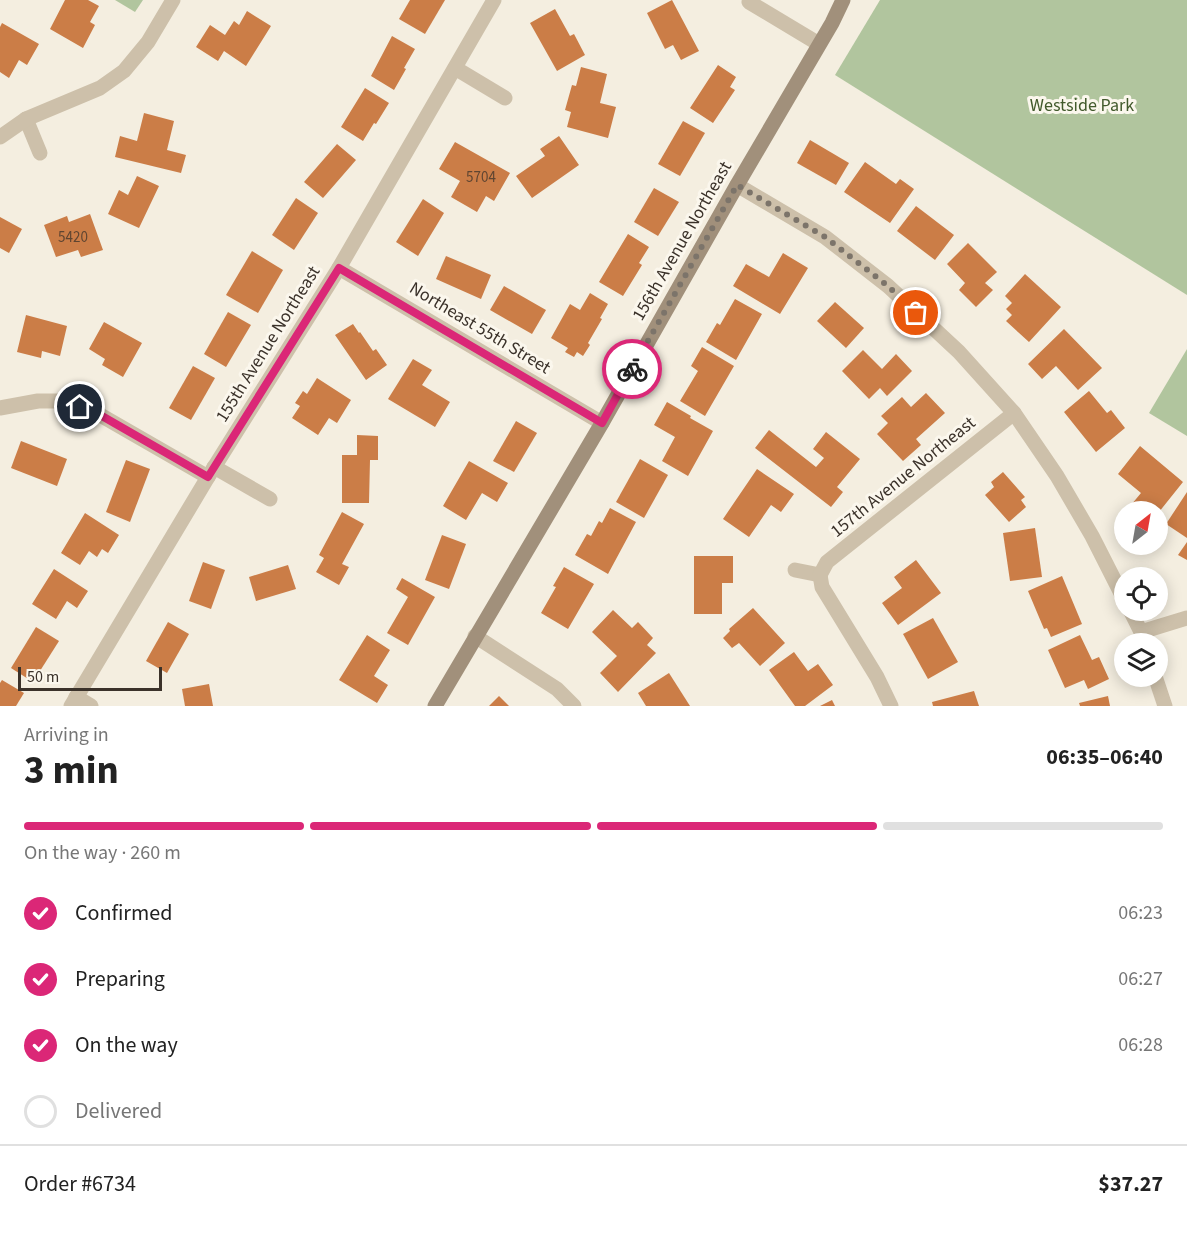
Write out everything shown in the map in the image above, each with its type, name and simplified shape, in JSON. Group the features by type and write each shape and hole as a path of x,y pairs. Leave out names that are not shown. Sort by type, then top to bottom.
{"street":[{"path":"0,137 26,120 100,88 124,71 148,42 173,0"},
{"name":"155th Avenue Northeast","path":"73,702 211,472 339,268 494,0"},
{"name":"156th Avenue Northeast","path":"435,706 602,423 843,0"},
{"path":"749,2 819,44"},
{"path":"455,68 505,98"},
{"path":"26,120 40,153"},
{"path":"737,185 825,237 888,286 958,352 1014,413 1057,476 1114,579"},
{"name":"Northeast 55th Street","path":"339,268 602,423"},
{"path":"0,408 38,401 64,402 95,412 211,472 270,499"},
{"name":"157th Avenue Northeast","path":"820,575 827,562 1014,413"},
{"path":"795,570 820,575 822,587 877,676 891,706"},
{"path":"1154,633 1187,618"},
{"path":"475,636 557,689 574,706"},
{"path":"1159,687 1165,706"},
{"path":"73,702 92,706"}],"green space":[{"path":"115,0 143,0 135,12"},
{"name":"Westside Park","path":"880,0 1187,0 1187,295 835,75"},
{"path":"1187,349 1187,436 1149,413"}],"building":[{"path":"65,0 88,0 99,6 90,22 95,25 83,48 50,29"},
{"path":"410,0 445,0 425,34 399,19"},
{"path":"672,0 699,51 681,60 673,45 665,49 647,13"},
{"path":"555,9 570,36 574,34 585,55 557,71 530,23"},
{"path":"247,11 271,26 246,66 224,51 218,61 196,47 210,25 225,35 234,21 239,25"},
{"path":"2,23 39,44 27,65 19,60 9,78 0,72 0,27"},
{"path":"392,36 415,49 394,90 371,76"},
{"path":"718,65 736,77 730,87 735,90 713,123 690,108"},
{"path":"581,67 607,74 600,103 616,107 608,138 567,127 571,112 565,110 572,85 576,86"},
{"path":"365,88 389,103 363,141 341,127"},
{"path":"144,113 174,121 167,150 186,155 181,173 115,157 120,136 137,141"},
{"path":"683,121 705,133 680,176 658,164"},
{"path":"559,136 579,165 532,198 516,176 545,156 540,149"},
{"path":"810,140 849,163 836,185 797,163"},
{"path":"455,142 510,173 494,201 486,196 477,212 451,197 460,181 439,169"},
{"path":"337,144 356,160 323,198 304,182"},
{"path":"865,162 896,184 900,179 914,189 890,223 844,192"},
{"path":"137,176 159,186 139,228 108,214 119,190 128,195"},
{"path":"654,188 679,202 658,236 634,222"},
{"path":"296,198 318,213 294,250 272,235"},
{"path":"423,199 444,213 418,256 396,242"},
{"path":"916,206 954,235 935,260 897,231"},
{"path":"90,214 103,250 81,257 78,250 56,257 44,225 67,216 69,222"},
{"path":"0,217 22,229 9,253 0,248"},
{"path":"628,234 649,247 639,263 642,265 623,296 599,282"},
{"path":"968,243 997,272 985,283 993,290 976,307 959,290 965,283 947,264"},
{"path":"252,251 283,270 258,313 226,295"},
{"path":"783,253 808,268 780,314 733,286 746,264 769,277"},
{"path":"446,256 491,275 481,299 436,279"},
{"path":"1025,274 1061,307 1029,342 1006,321 1012,315 1006,309 1012,303 1005,296"},
{"path":"504,286 546,310 532,334 490,310"},
{"path":"590,293 608,304 583,356 577,352 574,357 565,352 568,348 551,338 570,304 580,310"},
{"path":"735,299 762,314 736,360 706,342 717,323 720,325"},
{"path":"835,302 864,328 846,348 817,321"},
{"path":"228,312 251,325 226,367 204,354"},
{"path":"26,315 67,326 60,356 42,351 41,358 17,352"},
{"path":"104,322 142,343 123,377 102,365 105,359 89,349"},
{"path":"353,324 373,351 376,349 387,365 366,380 335,335"},
{"path":"1064,329 1102,368 1078,390 1056,366 1042,379 1028,364"},
{"path":"702,347 734,366 705,416 680,401 698,371 691,366"},
{"path":"863,350 882,369 896,354 912,371 887,396 880,388 869,399 842,371"},
{"path":"413,359 432,370 422,385 450,402 435,427 388,399"},
{"path":"193,366 215,378 191,420 169,408"},
{"path":"317,378 351,400 337,423 329,418 318,435 292,418 300,406 295,403 303,391 307,394"},
{"path":"1089,391 1107,413 1111,410 1125,428 1096,452 1064,412"},
{"path":"926,393 945,413 916,439 921,445 903,461 877,434 888,423 881,416 902,397 911,407"},
{"path":"667,402 713,431 688,476 662,461 675,437 654,425"},
{"path":"516,421 537,433 514,472 493,461"},
{"path":"769,430 816,467 824,458 813,449 826,432 860,459 837,487 843,492 831,507 755,448"},
{"path":"357,435 378,436 378,460 370,460 369,503 342,503 342,455 357,455"},
{"path":"21,441 67,459 57,486 11,468"},
{"path":"1140,446 1183,482 1168,501 1134,501 1141,493 1118,474"},
{"path":"640,459 668,475 644,518 616,502"},
{"path":"126,460 150,469 130,522 106,512"},
{"path":"469,461 508,483 497,502 482,493 466,520 443,506"},
{"path":"757,469 794,494 781,512 771,505 749,537 723,519"},
{"path":"1003,472 1025,497 1021,500 1026,507 1009,522 985,495 994,487 991,482"},
{"path":"1187,492 1187,538 1168,525 1168,521"},
{"path":"610,508 636,522 608,574 575,555 587,534 591,536 599,521 602,523"},
{"path":"342,512 364,524 342,564 349,567 339,585 316,572 324,558 319,555"},
{"path":"85,513 119,535 108,553 102,549 97,557 89,551 80,565 61,553"},
{"path":"1035,528 1042,577 1010,581 1003,533"},
{"path":"442,535 466,544 449,589 425,580"},
{"path":"1187,542 1187,560 1178,555"},
{"path":"694,556 733,556 733,583 722,583 722,614 694,614"},
{"path":"916,560 941,593 898,625 882,603 902,588 894,577"},
{"path":"203,562 225,570 211,609 189,601"},
{"path":"288,565 296,589 256,601 249,577"},
{"path":"564,567 594,584 568,629 541,613"},
{"path":"54,569 88,591 77,608 67,601 56,619 32,604"},
{"path":"1062,576 1082,624 1051,637 1047,628 1044,629 1028,591"},
{"path":"402,578 435,597 408,645 387,633 408,597 396,589"},
{"path":"753,608 785,643 760,666 739,643 732,648 723,638 730,631 729,629"},
{"path":"613,610 632,628 638,622 653,638 647,645 656,653 618,692 600,673 617,656 592,632"},
{"path":"933,618 958,662 928,679 903,634"},
{"path":"168,622 189,634 167,673 146,661"},
{"path":"36,627 59,641 33,682 11,668"},
{"path":"367,635 390,650 374,676 388,685 377,703 339,680"},
{"path":"1080,635 1092,660 1099,657 1109,679 1088,689 1084,680 1065,688 1048,650"},
{"path":"794,652 808,671 818,664 833,685 805,706 795,706 769,670"},
{"path":"669,673 690,706 646,706 638,693"},
{"path":"2,680 24,693 16,706 0,706"},
{"path":"209,684 213,706 185,706 182,689"},
{"path":"974,691 979,706 933,706 932,702"},
{"path":"499,696 509,706 489,706"},
{"path":"1108,696 1110,706 1080,706 1079,703"},
{"path":"832,700 835,706 820,706"}],"way so far":[{"path":"632,369 737,185 825,237 888,286 916,313"}],"route":[{"path":"80,407 95,412 208,477 339,268 602,423 632,369"}]}
